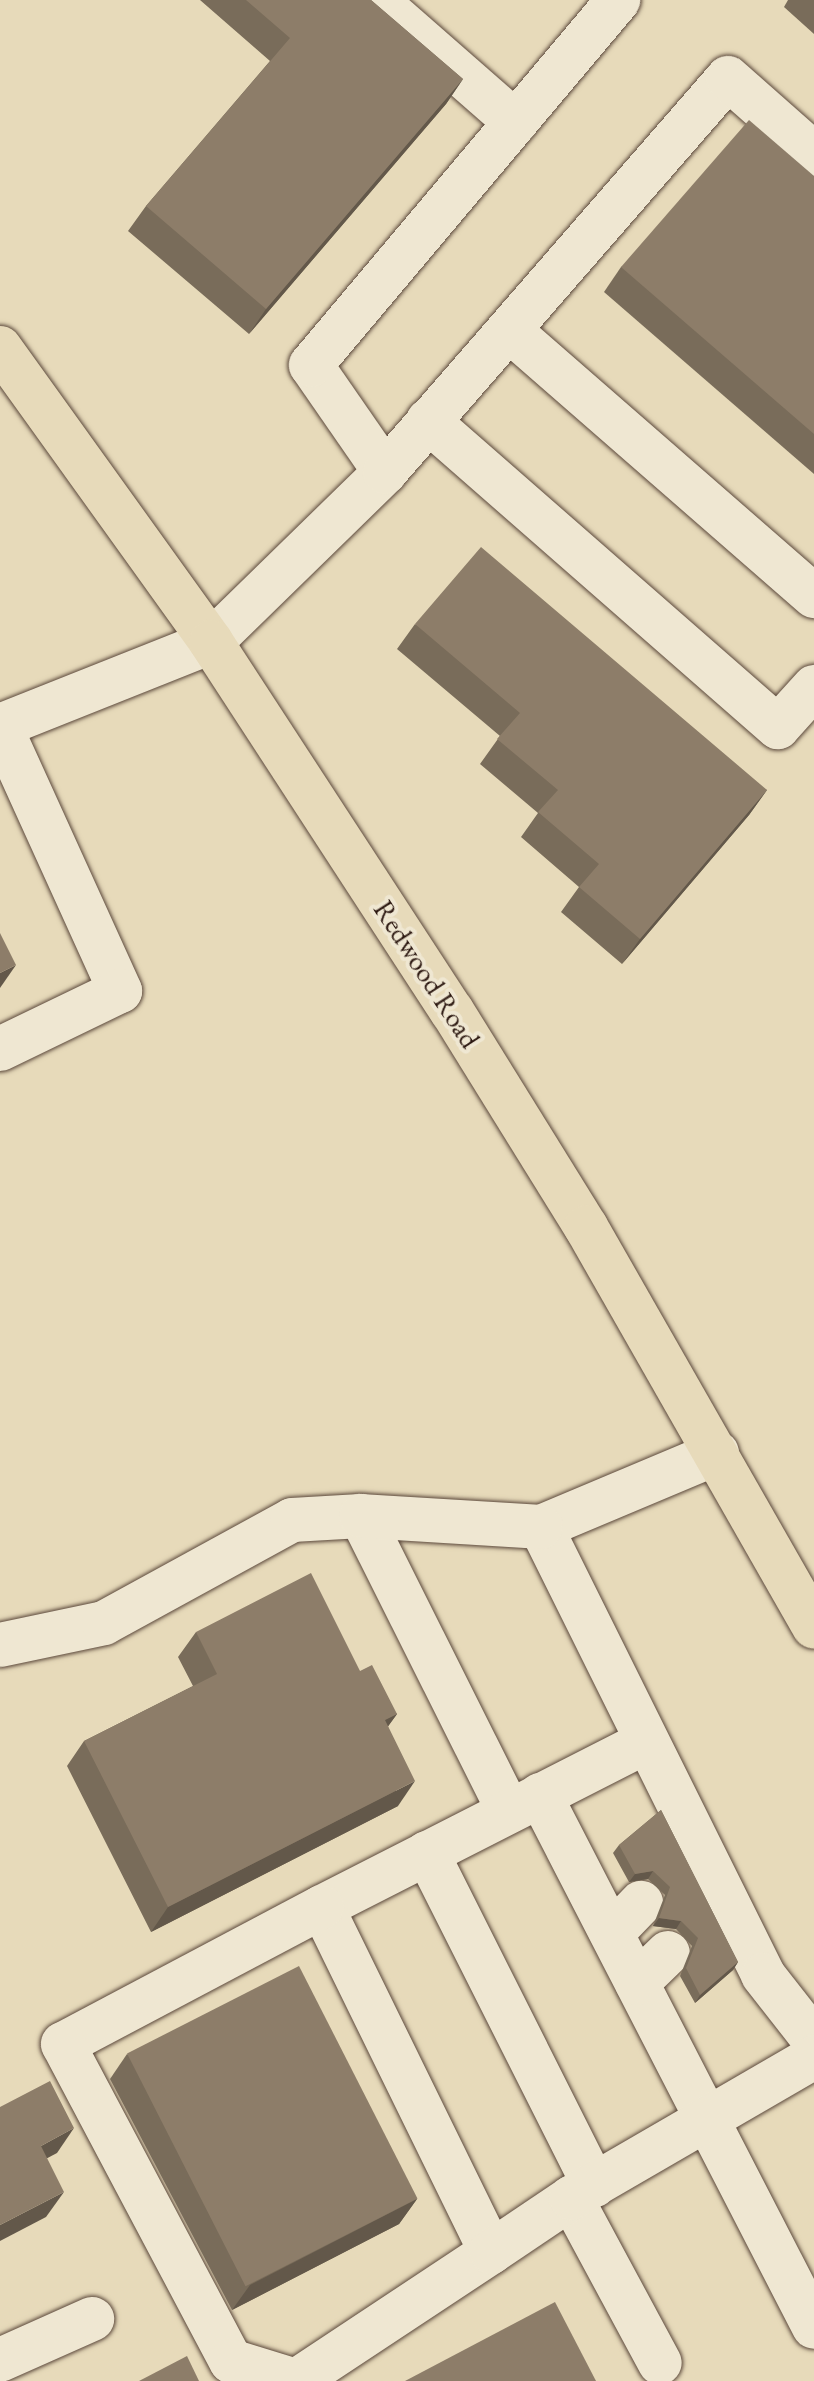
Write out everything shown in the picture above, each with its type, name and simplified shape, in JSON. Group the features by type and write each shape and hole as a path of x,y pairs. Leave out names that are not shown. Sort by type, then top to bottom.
{"main road":[{"name":"Redwood Road","path":"0,348 211,642 452,1011 717,1453 814,1626"}],"lane":[{"path":"385,472 311,365 618,0"},
{"path":"377,1 515,122"},
{"path":"0,1049 120,991 12,786 0,726 211,642 385,472 728,78 814,154"},
{"path":"509,330 814,596"},
{"path":"428,421 778,727 814,687"},
{"path":"0,1645 104,1623 292,1520 361,1516 541,1527 717,1453"},
{"path":"361,1516 525,1803 626,1918 637,1983 705,2120 800,2266 814,2327"},
{"path":"541,1527 646,1742 689,1854 715,1907 814,2040"},
{"path":"646,1742 322,1907 63,2044 231,2361 296,2381 583,2191 814,2057"},
{"path":"427,1853 660,2363"},
{"path":"322,1907 491,2252"},
{"path":"637,1983 668,1953"},
{"path":"0,2360 92,2319"}],"building":[{"path":"246,0 371,0 463,79 266,309 146,206 290,38"},
{"path":"749,120 814,176 814,434 621,267"},
{"path":"481,547 767,790 640,939 579,887 599,864 538,812 558,790 497,739 520,713 415,624"},
{"path":"0,933 16,965 0,973"},
{"path":"311,1573 360,1671 372,1665 397,1714 385,1720 415,1781 168,1907 84,1741 217,1674 196,1632"},
{"path":"661,1810 738,1962 700,1995 686,1968 698,1938 681,1921 659,1918 670,1887 653,1871 635,1874 619,1845"},
{"path":"299,1966 417,2199 246,2286 127,2054"},
{"path":"50,2081 74,2128 41,2146 64,2192 0,2225 0,2107"},
{"path":"555,2302 596,2381 405,2381"},
{"path":"187,2356 199,2381 139,2381"}]}
